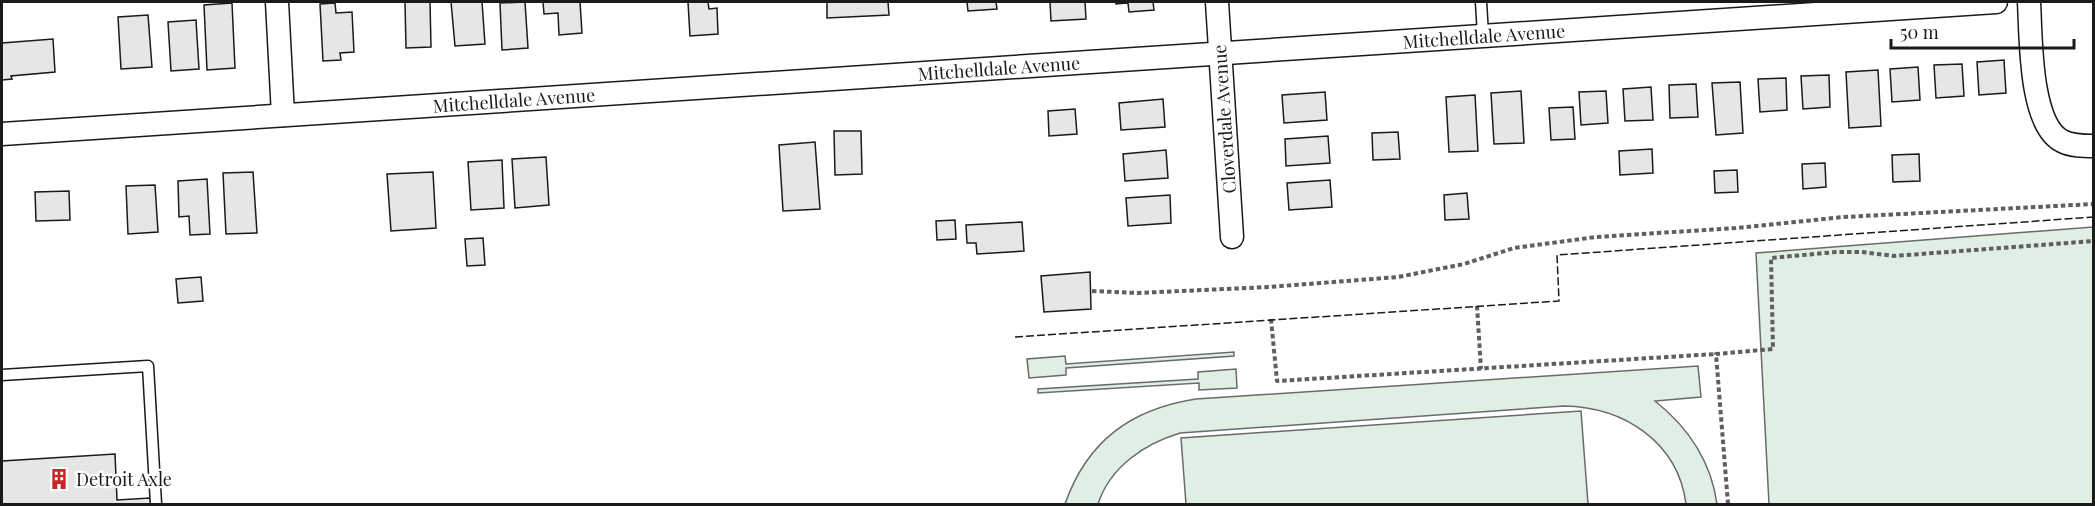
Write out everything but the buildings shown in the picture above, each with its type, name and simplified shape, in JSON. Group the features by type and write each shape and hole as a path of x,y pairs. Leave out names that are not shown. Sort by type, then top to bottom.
{"street":[{"path":"277,2 283,116"},
{"name":"Cloverdale Avenue","path":"1216,2 1232,237"},
{"name":"Mitchelldale Avenue","path":"2,134 1996,2"},
{"path":"2030,2 2036,93 2041,114 2050,130 2060,141 2094,146"}],"lane":[{"path":"1481,2 1483,35"},
{"path":"2,375 148,366 156,504"}],"path":[{"path":"1092,291 1138,293 1398,278 1464,264 1514,248 1596,237 1736,228 1844,217 2094,204"},
{"path":"1271,319 1277,381 1716,354 1773,348 1771,258 1836,252 1894,256 2094,241"},
{"path":"1477,306 1481,369"},
{"path":"1716,354 1728,504"}],"green space":[{"path":"2093,227 2093,504 1769,504 1756,253"},
{"path":"1234,352 1234,356 1066,368 1066,375 1029,378 1027,359 1065,356 1066,364"},
{"path":"1698,366 1701,397 1655,401 1678,422 1696,446 1710,474 1717,504 1686,504 1681,482 1660,446 1627,421 1586,408 1564,406 1180,433 1154,444 1130,459 1111,479 1098,504 1065,504 1086,462 1114,432 1132,420 1173,404 1196,399"},
{"path":"1236,369 1237,388 1199,390 1199,383 1038,393 1038,389 1198,379 1198,372"},
{"path":"1581,411 1588,504 1186,504 1181,438"}],"fence":[{"path":"1015,337 1559,301 1557,255 2094,217"}],"place":[{"name":"Detroit Axle","path":"59,479"}]}
